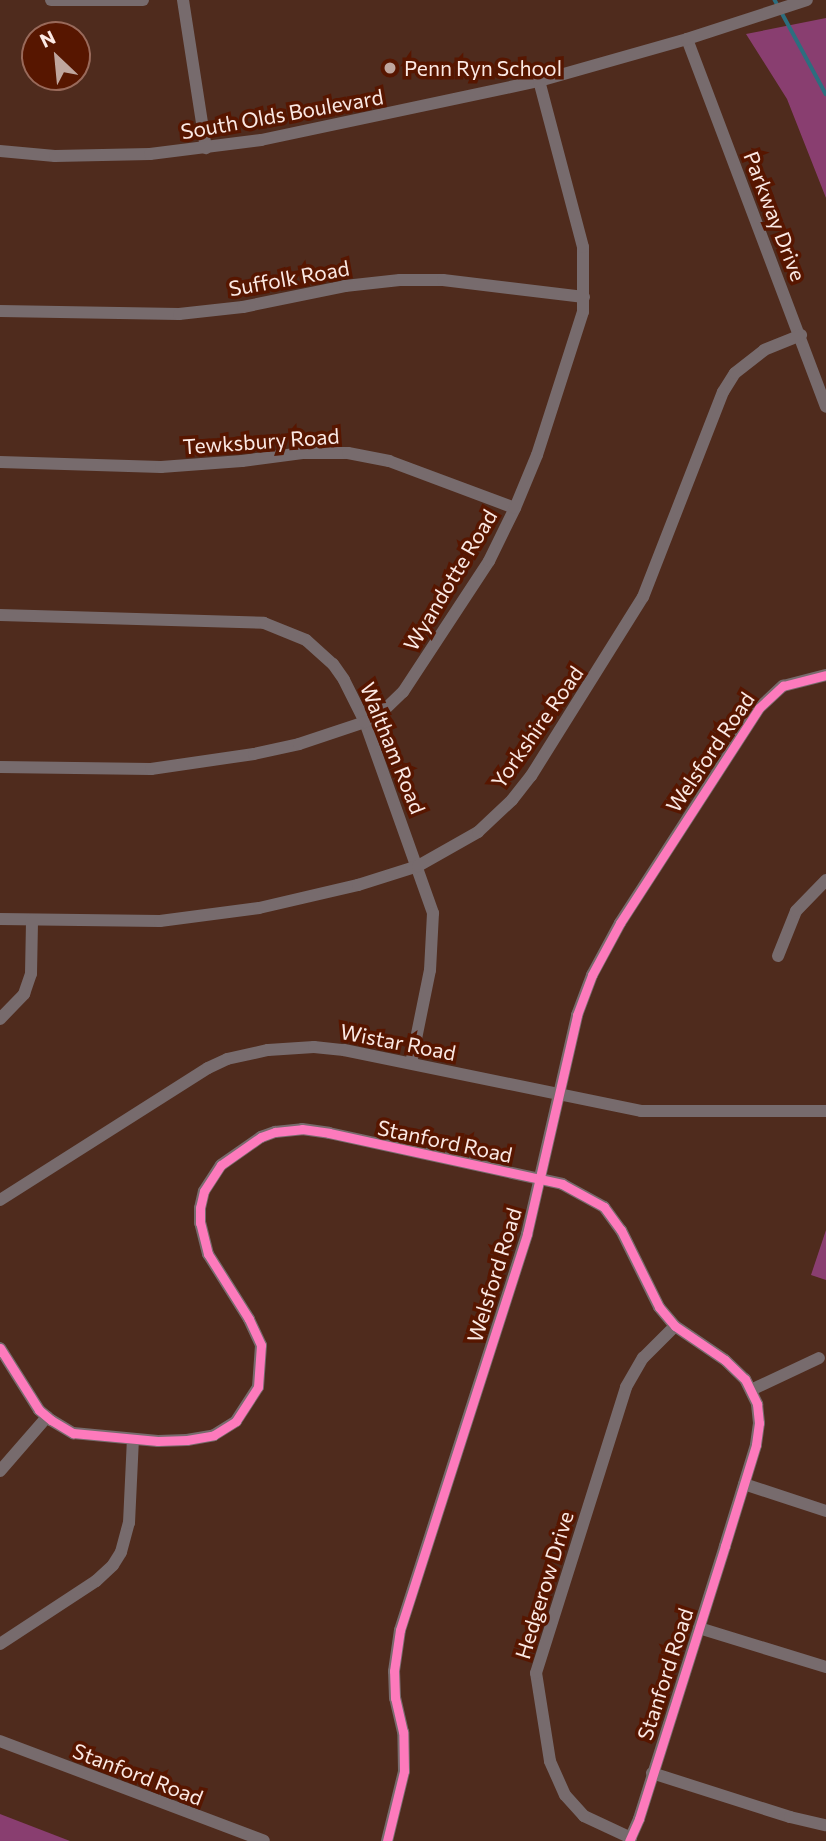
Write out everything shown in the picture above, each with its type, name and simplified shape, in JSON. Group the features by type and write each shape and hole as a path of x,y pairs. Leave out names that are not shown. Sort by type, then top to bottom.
{"street":[{"path":"51,0 143,0"},
{"path":"183,0 206,148"},
{"name":"South Olds Boulevard","path":"0,151 99,156 206,148 390,115 538,81 687,39 807,0"},
{"name":"Parkway Drive","path":"687,39 826,407"},
{"name":"Wyandotte Road","path":"0,767 151,769 202,763 299,744 365,722 393,703 421,666 489,561 515,508 577,339 584,297 580,236 538,81"},
{"name":"Suffolk Road","path":"0,311 178,314 243,307 345,286 400,280 443,280 584,297"},
{"name":"Yorkshire Road","path":"0,919 110,922 193,918 319,895 418,866 484,827 531,776 643,597 723,391 747,361 801,335"},
{"name":"Tewksbury Road","path":"0,462 161,467 302,453 348,453 389,461 515,508"},
{"name":"Waltham Road","path":"0,615 244,622 275,626 306,640 332,664 365,722 428,894 434,928 430,970 411,1063"},
{"name":"Welsford Road","path":"387,1841 404,1771 403,1732 395,1698 394,1671 400,1630 527,1234 577,1015 592,975 620,923 759,708 783,686 826,675"},
{"path":"778,956 796,911 826,880"},
{"path":"0,1019 24,994 31,974 32,920"},
{"name":"Wistar Road","path":"0,1200 178,1085 227,1059 268,1050 314,1047 411,1063 641,1111 826,1111"},
{"name":"Stanford Road","path":"0,1348 47,1417 74,1433 133,1439 187,1440 214,1435 245,1411 258,1387 262,1356 258,1335 208,1254 200,1223 200,1208 211,1179 221,1165 252,1142 275,1132 302,1129 540,1179 573,1187 604,1207 621,1230 649,1291 675,1326 741,1375 751,1390 759,1423 756,1445 744,1484 630,1839"},
{"name":"Hedgerow Drive","path":"630,1839 584,1816 565,1796 550,1761 536,1674 626,1387 636,1366 675,1326"},
{"path":"751,1390 820,1358"},
{"path":"0,1471 47,1417"},
{"path":"0,1644 96,1581 113,1565 121,1552 129,1523 133,1439"},
{"path":"744,1484 826,1511"},
{"path":"699,1628 826,1667"},
{"name":"Stanford Road","path":"0,1741 264,1841"},
{"path":"652,1773 790,1817 826,1825"}],"shaded area":[{"path":"826,18 826,198 787,99 746,34"},
{"path":"826,1230 826,1280 811,1275"},
{"path":"0,1814 70,1841 0,1841"}],"waterway":[{"path":"775,0 826,94"}],"cycle path":[{"path":"387,1841 404,1771 403,1732 395,1698 394,1671 400,1630 527,1234 577,1015 592,975 620,923 759,708 783,686 826,675"},
{"path":"0,1348 39,1410 73,1433 158,1441 187,1440 214,1435 236,1421 258,1387 261,1345 249,1319 208,1254 200,1223 200,1208 204,1191 221,1165 261,1137 275,1132 302,1129 329,1133 562,1184 604,1207 621,1230 659,1307 675,1326 725,1360 745,1379 757,1404 759,1423 756,1445 725,1546 639,1819 629,1841"}],"place":[{"name":"Penn Ryn School","path":"390,68"}]}
